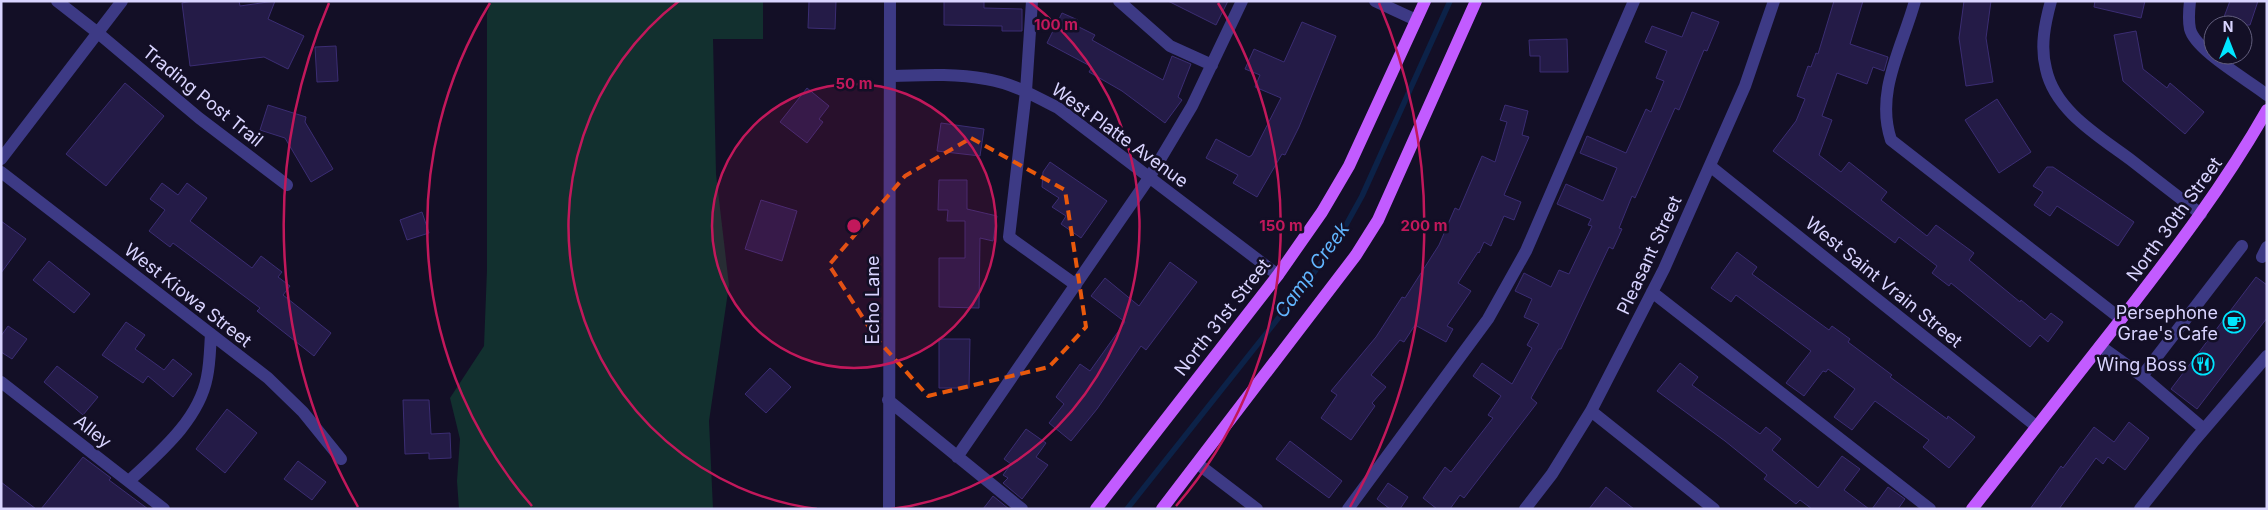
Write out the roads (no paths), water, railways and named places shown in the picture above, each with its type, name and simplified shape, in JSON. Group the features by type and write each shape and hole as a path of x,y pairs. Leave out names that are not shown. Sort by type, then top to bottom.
{"main road":[{"name":"North 31st Street","path":"1096,509 1278,275 1322,212 1349,166 1425,1"},
{"path":"1162,509 1335,285 1378,220 1476,1"},
{"name":"North 30th Street","path":"1972,509 2201,214 2242,153 2267,110"}],"street":[{"name":"Trading Post Trail","path":"57,1 199,118 287,184"},
{"path":"1,159 122,1"},
{"name":"Echo Lane","path":"889,509 890,1"},
{"path":"1032,1 1026,91 1009,237 1076,285"},
{"path":"1119,1 1170,46 1212,65"},
{"path":"957,457 1149,178 1192,106 1242,1"},
{"path":"1375,1 1416,20"},
{"path":"1348,509 1488,319 1526,251 1634,1"},
{"name":"Pleasant Street","path":"1525,509 1552,474 1591,411 1652,292 1745,86 1774,1"},
{"path":"1915,1 1887,88 1884,106 1886,125 1891,140 2121,319"},
{"path":"2051,1 2042,43 2046,70 2054,90 2066,106 2085,125 2201,214"},
{"path":"2190,1 2190,30 2196,42 2222,64 2267,95"},
{"name":"West Platte Avenue","path":"890,76 954,75 987,79 1026,91 1058,108 1278,275"},
{"name":"West Saint Vrain Street","path":"1710,166 2036,426"},
{"name":"West Kiowa Street","path":"1,172 268,378 303,412 341,459"},
{"path":"2142,376 2242,246"},
{"path":"1652,292 1930,509"},
{"path":"129,481 164,448 196,409 207,378 211,334"},
{"path":"2100,346 2142,376 2204,429"},
{"path":"2140,509 2204,429 2267,356"},
{"name":"Alley","path":"1,382 164,509"},
{"path":"888,400 1022,509"},
{"path":"1591,411 1714,509"},
{"path":"1198,464 1257,509"}],"waterway":[{"name":"Camp Creek","path":"1127,509 1311,277 1341,234 1362,196 1450,1"}],"place":[{"name":"Persephone Grae's Cafe","path":"2234,322"},
{"name":"Wing Boss","path":"2203,364"}]}
